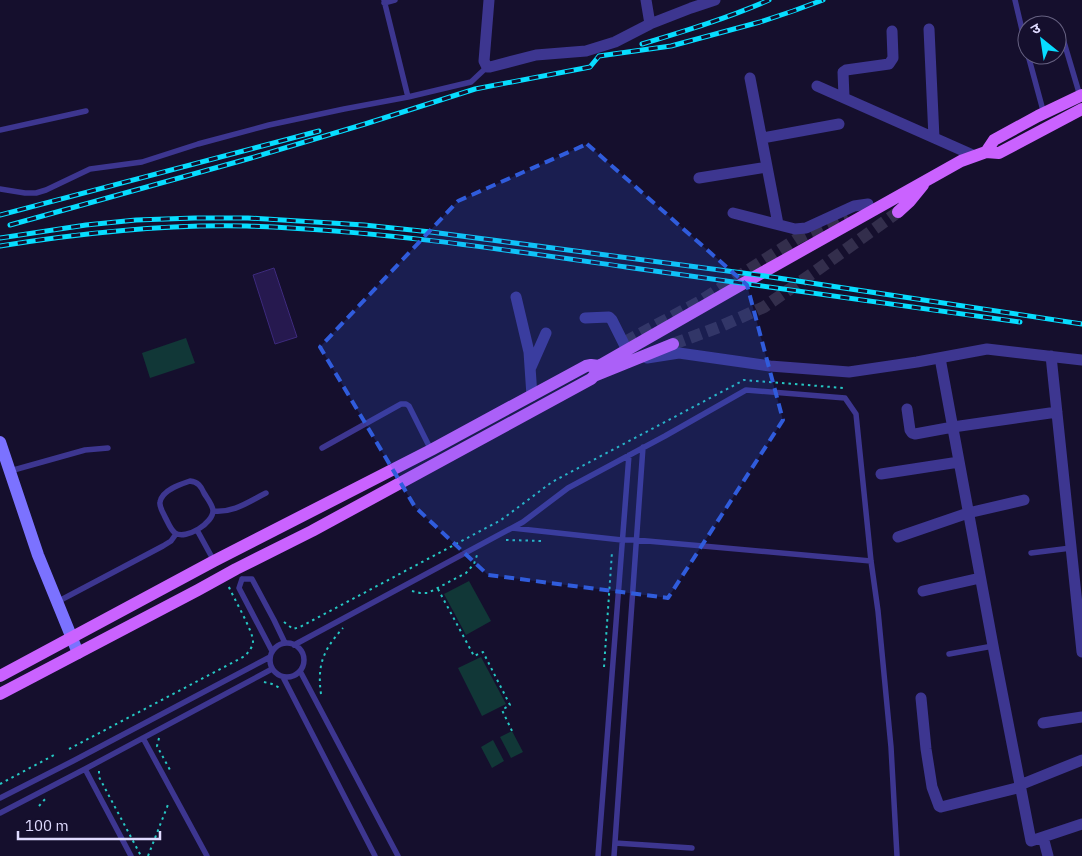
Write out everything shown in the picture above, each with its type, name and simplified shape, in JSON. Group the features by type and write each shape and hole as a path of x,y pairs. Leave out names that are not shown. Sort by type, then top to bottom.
{"main road":[{"path":"980,154 994,140 1081,96"},
{"path":"0,694 198,590 239,574 628,349 961,161 980,154 999,153 1082,109"},
{"path":"1041,115 1045,129"},
{"path":"847,215 893,191 927,180"},
{"path":"898,212 910,201 927,180"},
{"path":"0,676 220,558 532,396 594,369 628,349 672,344"}],"street":[{"path":"489,0 484,61 487,67 536,55 586,51 615,42 650,24 715,0"},
{"path":"646,0 650,24"},
{"path":"929,29 934,138"},
{"path":"844,97 843,72 889,64 892,61 892,31"},
{"path":"750,78 778,224"},
{"path":"817,86 934,138 980,154"},
{"path":"762,138 839,124"},
{"path":"699,178 768,167"},
{"path":"733,213 800,229 854,206 868,204"},
{"path":"516,297 529,352 532,396"},
{"path":"585,318 610,317 628,349 680,353 770,366 849,372 988,349 1082,360"},
{"path":"530,368 546,333"},
{"path":"1051,356 1082,652"},
{"path":"940,358 980,578 1032,841 1082,824"},
{"path":"907,409 910,430 915,434 1057,412"},
{"path":"0,442 38,556 78,653"},
{"path":"881,474 959,462"},
{"path":"898,537 968,513 1024,500"},
{"path":"924,590 980,578"},
{"path":"921,698 932,787 937,804 941,807 1021,786 1082,760"},
{"path":"1043,723 1082,717"},
{"path":"1043,837 1048,856"}],"lane":[{"path":"395,0 384,1 408,97"},
{"path":"1015,0 1019,15"},
{"path":"1067,51 1081,96"},
{"path":"1030,65 1041,115"},
{"path":"0,189 36,193 90,169 142,162 242,131 471,82 487,67"},
{"path":"0,130 86,111"},
{"path":"294,645 512,528 568,488 746,390 845,398 856,414 891,747 898,856"},
{"path":"322,448 401,404 406,404 409,406 431,450"},
{"path":"614,856 643,447"},
{"path":"10,471 85,450 108,448"},
{"path":"598,856 629,455"},
{"path":"190,481 200,485 213,512 212,517 206,524 197,530 182,535 176,534 161,509 160,503 162,497 169,490 190,481"},
{"path":"213,512 230,511 266,493"},
{"path":"304,515 312,531"},
{"path":"512,528 622,540 870,561"},
{"path":"197,530 220,558 239,574 252,579 285,643"},
{"path":"57,602 163,546 171,541 176,534"},
{"path":"1032,553 1071,548"},
{"path":"0,798 271,654 276,647 285,643 298,647 302,652 304,663 300,671 294,676 283,677 272,670 271,654 239,588 239,574"},
{"path":"949,654 993,646"},
{"path":"0,813 272,670"},
{"path":"300,671 398,856"},
{"path":"283,677 375,856"},
{"path":"143,738 207,856"},
{"path":"85,769 132,856"},
{"path":"615,843 692,848"}],"path":[{"path":"502,539 543,541"},
{"path":"411,591 428,593 466,573 474,564 478,552"},
{"path":"604,669 612,552"},
{"path":"69,749 245,656 253,642 251,631 228,585"},
{"path":"437,588 474,656 483,652 510,705 502,710 512,730"},
{"path":"321,695 320,669 323,657 344,626"},
{"path":"259,682 272,684 284,692"},
{"path":"162,735 157,741 157,746 171,771"},
{"path":"0,784 56,754"},
{"path":"100,766 98,771 99,778 141,856"},
{"path":"39,806 51,792"},
{"path":"148,856 170,802"}],"highlighted area":[{"path":"587,144 747,285 783,420 668,598 488,575 415,507 320,347 458,201"}],"green space":[{"path":"186,338 195,363 150,378 142,353"},
{"path":"469,581 491,621 466,635 444,594"},
{"path":"481,657 506,704 482,716 458,668"},
{"path":"512,731 523,752 511,758 500,737"},
{"path":"493,740 504,761 492,768 481,747"}],"building":[{"path":"274,268 297,337 275,344 253,275"}],"tunnel":[{"path":"673,344 719,327 764,307 898,212"},
{"path":"625,342 699,302 798,238 847,215"}],"railway":[{"path":"642,44 754,7 769,0"},
{"path":"10,225 251,158 475,89 590,67 599,56 671,46 760,22 823,0"},
{"path":"0,215 319,131"},
{"path":"0,238 86,225 136,220 248,218 364,225 758,275 1082,324"},
{"path":"0,246 92,233 185,226 295,228 390,236 484,247 1020,322"}]}
